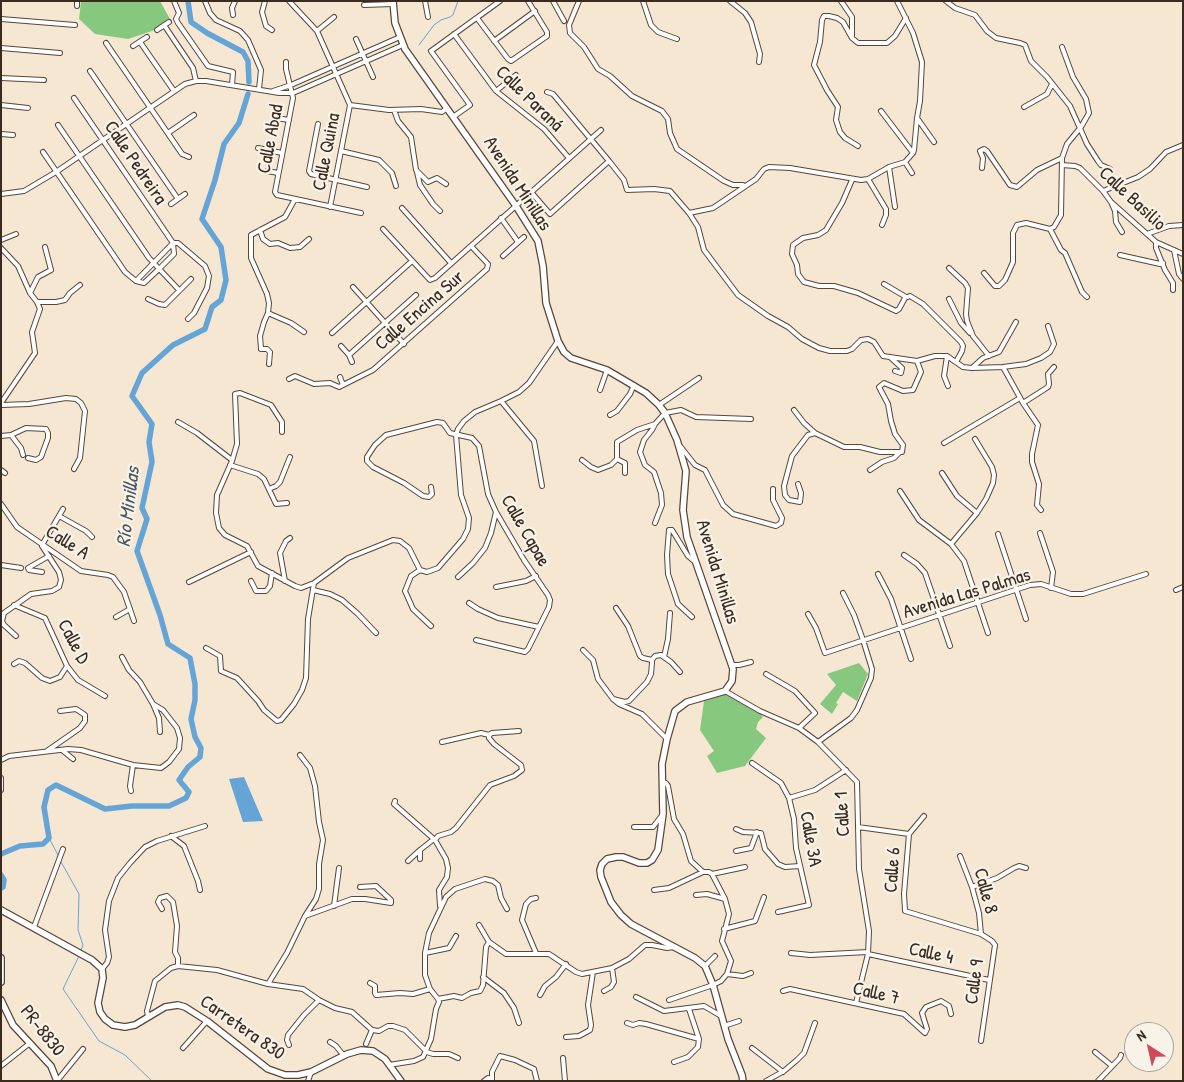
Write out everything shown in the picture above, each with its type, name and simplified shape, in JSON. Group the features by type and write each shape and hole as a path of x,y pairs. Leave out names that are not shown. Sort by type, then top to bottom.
{"street":[{"path":"174,1 179,14 176,19 183,30 208,66 233,72 232,85"},
{"path":"205,1 210,13 216,20 240,31 248,40 261,70 259,89"},
{"path":"233,15 234,1"},
{"path":"265,1 262,12 266,26 272,30"},
{"name":"Calle Quina","path":"289,1 317,31 350,105 330,207"},
{"path":"425,1 428,17"},
{"path":"453,117 470,105 431,51 500,1"},
{"path":"477,18 511,61 547,36 547,32 528,1"},
{"path":"553,1 564,20"},
{"path":"579,1 569,24 570,33 584,47 598,69 610,76 632,96 662,111 668,119 670,133 677,150 724,181 733,185 744,185"},
{"path":"643,1 651,25 658,32 676,39"},
{"path":"730,1 745,13 751,22 760,54 759,62"},
{"path":"841,1 852,18 852,38"},
{"path":"689,213 713,208 744,185 756,179 764,168 790,168 852,180 868,179 889,167 905,162 913,154 920,101 922,62 913,33 898,1"},
{"path":"946,1 955,8 975,15 987,31 996,38 1025,45 1031,61 1070,106 1087,144 1098,161 1101,165 1110,169"},
{"path":"364,4 393,2"},
{"name":"Avenida Minillas","path":"393,2 395,23 403,45 516,206 538,241 543,266 546,303 558,341 564,352 571,358 607,370 634,385 646,393 665,413 686,471 683,510 687,537 732,665"},
{"path":"494,40 535,11"},
{"path":"317,31 334,16"},
{"path":"858,146 845,138 840,132 836,120 838,107 814,65 820,42 822,20 824,16 838,18 843,22 852,38 858,43 887,43 895,36 906,18"},
{"path":"1,19 76,25"},
{"path":"157,30 169,22"},
{"path":"164,26 193,68 196,82"},
{"name":"Calle Paraná","path":"454,34 496,91 544,130 569,158"},
{"path":"133,46 147,37"},
{"path":"273,91 334,67 400,37"},
{"path":"356,39 373,77"},
{"path":"140,42 174,91"},
{"path":"106,43 182,154 189,157"},
{"path":"1,194 24,191 56,172 185,84 206,81 279,93 293,93 403,45"},
{"path":"984,273 995,286 999,286 1005,280 1013,262 1013,233 1017,225 1026,224 1050,229 1054,227 1061,215 1062,158 1066,144 1088,117 1088,104 1073,77 1062,46"},
{"path":"1,48 60,53"},
{"name":"Calle Abad","path":"286,62 286,69 293,93 275,192 277,195 362,213"},
{"path":"90,71 178,199"},
{"path":"496,91 516,75"},
{"path":"1,78 44,80"},
{"path":"1024,107 1047,94 1052,84"},
{"path":"547,92 553,94 609,161 624,180 627,190 654,189 670,191 689,213 698,227 704,250 738,295 768,316 788,327 802,339 819,348 830,351 847,351 852,349 861,340 868,339 874,342 883,356 917,360 935,356 947,356 963,367 1004,368 1026,364 1050,352 1054,344 1048,326"},
{"name":"Calle Pedreira","path":"74,98 173,243"},
{"path":"1,105 28,108"},
{"path":"350,105 394,110 421,109 442,112 448,108"},
{"path":"394,110 398,121 411,137 420,185 440,211"},
{"path":"881,111 913,154"},
{"path":"168,133 194,115"},
{"path":"276,118 289,120"},
{"path":"917,118 934,142"},
{"path":"318,124 309,171 311,174 366,187"},
{"path":"58,125 153,263 180,290"},
{"path":"383,229 430,280 435,278 601,130"},
{"path":"1,134 13,135"},
{"path":"1103,191 1138,177 1150,169 1166,152 1183,145"},
{"path":"258,148 282,153"},
{"path":"982,168 983,158 980,151 984,149 1010,185 1017,187 1037,170 1054,160 1062,158"},
{"path":"342,151 379,160 392,173 396,186"},
{"path":"43,152 125,272 139,282 144,283 174,254 173,243"},
{"path":"530,192 550,214 609,161"},
{"path":"905,162 912,173"},
{"name":"Calle Basilio","path":"1062,165 1080,168 1111,202 1156,242 1183,254"},
{"path":"889,167 895,207"},
{"path":"416,170 428,182 438,178 446,184"},
{"path":"267,171 278,173"},
{"path":"868,179 886,209 886,216 882,225"},
{"path":"852,180 842,203 826,230 818,235 803,238 793,245 792,254 797,265 798,274 804,282 819,286 834,286 858,292 896,311 906,297"},
{"path":"171,204 186,194"},
{"path":"269,364 270,352 267,349 261,349 260,336 268,313 269,303 251,258 251,235 285,217 295,199"},
{"path":"1111,202 1115,211 1116,222 1122,232"},
{"path":"402,208 451,263"},
{"path":"501,218 518,242"},
{"path":"1147,234 1169,226 1183,225"},
{"path":"1050,229 1060,250 1065,253 1082,292 1087,297"},
{"path":"260,230 263,239 270,244 278,243 290,248 300,247 309,240"},
{"path":"1,240 16,234"},
{"path":"503,256 524,237"},
{"path":"1156,242 1156,248 1173,283 1173,290"},
{"path":"139,282 153,263 173,243"},
{"path":"173,243 178,243 205,266 209,276 207,288 194,313 188,319"},
{"name":"Calle Encina Sur","path":"343,385 373,370 487,269 488,264 471,246"},
{"path":"30,292 38,277 51,270 45,247"},
{"path":"1,248 18,266 40,309 32,332 35,353 1,404"},
{"path":"1174,250 1179,274 1183,279"},
{"path":"1120,255 1160,264 1163,263"},
{"path":"332,333 412,261"},
{"path":"949,268 968,288 966,314 973,336"},
{"path":"148,299 164,305 191,279"},
{"path":"37,302 64,300 80,284"},
{"path":"884,284 922,304 961,342 962,351 956,362"},
{"path":"353,287 404,344"},
{"path":"349,355 416,295"},
{"path":"949,299 961,323 988,356"},
{"path":"268,313 291,323 304,332"},
{"path":"972,368 983,358 998,352 1016,322"},
{"path":"282,432 282,422 271,405 240,393 234,394 237,444 230,465 216,495 216,513 219,528 225,535 247,546 258,566 301,588 314,583 348,558 393,540 400,541 409,548 420,570 427,572 438,568 463,539 468,529 469,518 461,495 456,435 458,429 475,412 501,402 519,392 529,383 558,341"},
{"path":"341,346 352,362"},
{"path":"947,356 944,376 948,386"},
{"path":"890,357 902,368 901,373 895,371"},
{"path":"870,470 902,452 902,445 895,434 888,404 879,387 884,383 903,391 913,390 921,372 917,360"},
{"path":"1023,403 1048,387 1048,374 1054,367"},
{"path":"1004,368 1020,398 1038,425 1032,462 1039,484 1037,505 1042,510"},
{"path":"600,390 607,370"},
{"path":"289,379 295,376 314,384 330,383 339,387 343,385 340,377"},
{"path":"659,405 698,378"},
{"path":"610,415 617,411 630,394 634,385"},
{"path":"1,404 30,404 66,398 76,399 81,403 85,412 80,458 74,469"},
{"path":"944,444 1020,398"},
{"path":"501,402 534,441 542,486"},
{"path":"655,523 662,505 661,493 654,472 645,466 640,452 644,440 665,413 681,410 696,417 751,419"},
{"path":"794,410 804,423 815,432 844,447 860,447 880,452 898,453"},
{"path":"178,422 197,433 232,460"},
{"path":"431,486 432,494 429,497 423,496 404,483 373,467 367,461 367,457 375,445 386,435 437,422 444,424 450,433 456,435"},
{"path":"582,460 591,468 598,470 611,465 617,459 617,442 637,430 655,424"},
{"path":"1,436 11,435 26,428 46,428 48,438 41,457 36,460 28,458"},
{"path":"798,484 801,493 800,502 789,500 785,495 784,486 792,456 808,435 815,432"},
{"path":"11,435 21,448 23,455"},
{"name":"Calle Capae","path":"456,435 472,438 478,444 488,494 496,512 550,600 549,607 525,652 476,640"},
{"path":"951,544 977,513 994,483 992,467 975,439"},
{"path":"676,440 695,465 704,470 722,505 733,514 776,526 781,523 782,518 776,510 773,500 773,489"},
{"path":"269,489 280,482 290,457"},
{"path":"617,459 625,463 625,473"},
{"path":"230,465 258,474 264,479 276,504 287,503"},
{"path":"942,473 957,496 977,513"},
{"path":"900,491 919,520 951,544 964,561 988,633"},
{"name":"Calle A","path":"1,504 17,527 81,572 108,574 113,577 124,592 134,621"},
{"path":"16,636 4,626 2,621 4,613 32,594 52,591 59,587 61,580 59,572 41,544 63,509"},
{"path":"458,577 473,564 485,548 492,533 496,512"},
{"path":"59,516 86,531 92,537"},
{"path":"692,617 678,604 668,574 669,530 672,530 688,556 696,562"},
{"path":"1040,533 1053,572 1051,588"},
{"path":"998,534 1026,619"},
{"path":"285,581 280,553 286,541 290,538"},
{"path":"189,582 251,552"},
{"path":"904,554 925,573 950,646"},
{"path":"42,572 32,571 28,568 49,556"},
{"path":"1,565 20,568"},
{"path":"420,570 411,576 405,591 413,608 431,626"},
{"path":"251,581 256,591 266,591 270,586 272,573"},
{"path":"878,574 891,599 911,659"},
{"name":"Avenida Las Palmas","path":"808,614 816,628 825,653 1030,585 1041,584 1071,594 1083,594 1146,574"},
{"path":"496,587 526,581 536,576"},
{"path":"206,648 220,656 221,671 237,678 264,710 277,721 281,720 294,704 306,678 308,619 314,583"},
{"path":"1176,590 1183,587"},
{"path":"313,590 330,594 342,600 376,633"},
{"path":"818,742 851,718 867,690 871,678 872,669 863,640 854,614 843,593"},
{"path":"469,603 498,618 539,627"},
{"name":"Calle D","path":"14,605 45,618 67,666 78,680 105,696"},
{"path":"616,608 628,626 640,656 652,660"},
{"path":"116,617 130,609"},
{"path":"664,657 668,639 670,613"},
{"path":"583,650 593,660 598,679 613,699 619,704 642,714 667,739"},
{"path":"613,699 629,701 647,682 651,674 653,657 658,655 664,657 680,672"},
{"path":"122,657 153,704 159,718 160,732"},
{"path":"14,664 19,661 25,663 42,678 50,681 60,677 67,666"},
{"path":"743,1081 724,1026 713,985 705,966 695,958 631,924 621,915 611,902 600,870 602,864 608,859 616,857 623,857 639,863 647,863 652,860 658,850 663,814 662,764 675,711 687,702 725,691 732,681 732,665 751,662"},
{"path":"766,674 795,692 815,712 799,728"},
{"name":"Calle 1","path":"725,691 760,711 799,728 818,742 857,782 859,870 868,930 868,953 856,1003"},
{"path":"1,760 9,756 62,750 81,750 133,764 161,768 169,762 179,749 180,738 177,728 163,710 153,704"},
{"path":"45,752 80,728 86,721 85,715 76,709 60,711"},
{"path":"442,742 481,733 489,735 492,733 519,731"},
{"path":"408,861 438,836 451,832 456,828 490,785 514,776 522,770 521,764 494,744 489,735"},
{"path":"62,750 73,759"},
{"path":"268,984 316,898 319,889 319,864 324,840 310,768 300,755"},
{"name":"Calle 3A","path":"752,763 781,783 794,819 796,848 809,905 778,912"},
{"path":"131,791 133,764"},
{"path":"788,798 815,790 846,770"},
{"path":"1,778 1,790"},
{"path":"663,782 668,786 674,819 683,834 691,861 703,872 712,874 745,867"},
{"path":"395,801 394,804 435,839 446,859 447,877 439,890 440,908"},
{"path":"634,827 653,827 663,814"},
{"name":"Calle 6","path":"924,816 909,834 904,894 905,912 981,934"},
{"path":"1,910 81,953 102,969 109,957 106,930 109,901 118,878 130,862 156,841 204,826"},
{"path":"858,828 909,834"},
{"path":"736,829 743,832 761,833 765,849 778,864 785,867 800,866"},
{"path":"736,851 751,848 756,832"},
{"path":"171,836 184,846 198,880 200,890"},
{"path":"34,928 63,850"},
{"path":"420,850 420,859"},
{"name":"Calle 8","path":"960,856 972,887 979,913 981,934"},
{"path":"972,887 997,878 1019,866 1026,868"},
{"path":"334,906 339,868"},
{"path":"654,890 669,888 703,872"},
{"path":"669,1000 713,985 721,981 727,974 731,961 722,942 729,914 725,899 712,874"},
{"path":"389,1065 423,1058 427,1052 436,1008 439,1002 430,989 424,975 425,953 429,933 446,897 455,889 485,879 493,881 498,885 501,898 507,909"},
{"path":"305,916 352,899 390,903 391,900 376,886 360,886"},
{"path":"696,895 707,894 725,899"},
{"path":"162,909 158,902 160,898 168,896 173,902 177,926 175,952 178,958 178,966"},
{"path":"724,929 755,921 764,896"},
{"path":"536,898 531,899 526,904 522,920 536,953"},
{"path":"479,925 489,942 506,954 549,954 582,974 612,968 629,959 645,945 667,948 675,947"},
{"name":"Calle 9","path":"981,934 995,945 982,1041"},
{"path":"425,953 449,948 456,936"},
{"path":"438,999 454,996 462,998 480,991 486,947 489,942"},
{"name":"Calle 4","path":"791,953 810,955 868,953 989,980"},
{"path":"705,966 715,956"},
{"path":"1,958 1,982"},
{"path":"540,996 545,986 556,977 566,964"},
{"path":"148,1016 147,1011 155,981 171,968 178,966 217,970 268,984 303,989 335,1008 352,1012 372,1030 379,1031 388,1026 393,1026 405,1030 427,1052 449,1054 458,1058"},
{"path":"604,991 611,987 614,982 612,968"},
{"name":"Carretera 830","path":"102,969 103,978 98,1003 100,1012 112,1025 125,1027 135,1025 165,1007 178,1005 185,1007 207,1021 268,1069 285,1075 311,1072 361,1050 373,1051 385,1059 401,1081"},
{"path":"566,1037 579,1036 590,1030 588,1005 593,972"},
{"path":"727,974 743,976 751,973"},
{"path":"483,977 504,993 514,1008 519,1023"},
{"path":"370,983 375,986 374,993 376,995 400,992 413,994 430,989"},
{"name":"Calle 7","path":"783,991 790,989 904,1014 925,1033 927,1029 922,1013 926,1007 942,1000 949,1006 951,1014"},
{"path":"636,997 664,1011 704,1006 721,1016"},
{"name":"PR-8830","path":"1,1000 13,1025 51,1066 56,1080"},
{"path":"288,1045 288,1035 319,1000"},
{"path":"674,1062 688,1057 698,1046 699,1040 689,1008"},
{"path":"183,1048 207,1021"},
{"path":"724,1026 738,1021"},
{"path":"627,1023 633,1025 639,1023 646,1024 699,1040"},
{"path":"766,1081 783,1072 804,1053 815,1023"},
{"path":"366,1044 372,1030"},
{"path":"330,1042 344,1056"},
{"path":"1,1066 30,1043"},
{"path":"752,1048 783,1072"},
{"path":"56,1080 83,1049"},
{"path":"1096,1052 1112,1066"},
{"path":"1098,1081 1121,1055"},
{"path":"484,1081 488,1078 492,1080 492,1072 500,1056 515,1060 534,1069 537,1081"},
{"path":"563,1058 565,1081"},
{"path":"308,1081 311,1072"}],"green space":[{"path":"81,1 160,1 170,19 152,31 128,39 95,34 79,19"},
{"path":"859,663 868,674 857,701 843,692 832,714 820,704 836,685 827,674"},
{"path":"727,694 760,713 763,717 758,722 756,729 766,738 745,766 717,773 707,756 714,751 700,730 704,701"}],"water":[{"path":"244,777 263,821 243,822 229,779"}],"waterway":[{"name":"Río Minillas","path":"188,1 191,22 207,33 243,52 248,61 249,82"},
{"path":"419,45 434,25 453,15 458,1"},
{"name":"Río Minillas","path":"1,854 20,846 43,844 49,838 44,807 48,790 56,785 105,809 132,806 169,806 186,798 189,792 179,780 188,767 200,757 201,748 195,737 191,719 195,700 195,684 190,658 168,644 160,615 137,551 147,519 142,508 152,462 149,442 152,424 132,396 142,373 173,345 205,329 212,307 221,300 226,280 221,247 202,219 224,144 239,123 248,94"},
{"path":"49,838 59,857"},
{"path":"60,860 79,894 78,930 83,945 81,950"},
{"name":"Río Minillas","path":"1,875 4,880 3,887 1,888"},
{"path":"79,956 63,989 99,1041 125,1055 152,1081"}]}
